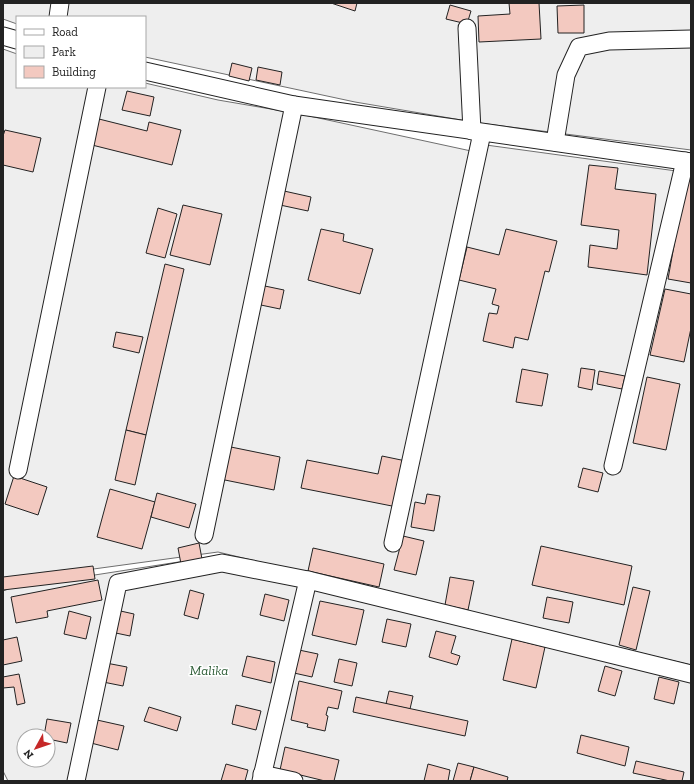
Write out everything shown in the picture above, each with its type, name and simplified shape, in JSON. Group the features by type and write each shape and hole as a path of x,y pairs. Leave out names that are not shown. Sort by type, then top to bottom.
{"street":[{"path":"58,16 60,3"},
{"path":"393,543 477,132 467,28"},
{"path":"3,36 16,40"},
{"path":"555,142 566,74 579,47 609,41 691,39"},
{"path":"146,71 294,105 688,162 614,466"},
{"path":"18,470 97,88"},
{"path":"204,535 294,105"},
{"path":"76,781 118,583 222,563 308,580 691,674"},
{"path":"294,781 261,777 308,580"}],"green space":[{"path":"3,3 691,3 691,150 479,123 355,102 146,57 146,16 16,16 16,24 3,19"},
{"path":"3,49 16,54 16,88 146,88 146,83 218,100 300,114 485,154 486,145 691,173 691,665 218,552 13,580 3,584"},
{"name":"Malika","path":"217,556 691,678 691,781 8,781 3,771 3,591 11,588"}],"building":[{"path":"331,3 357,3 355,11"},
{"path":"509,3 539,3 541,39 479,42 478,16 510,14"},
{"path":"450,5 471,11 467,24 446,19"},
{"path":"584,5 584,33 558,33 557,6"},
{"path":"232,63 252,68 249,81 229,76"},
{"path":"258,67 282,72 280,85 256,80"},
{"path":"127,91 154,97 150,116 122,110"},
{"path":"95,118 147,131 149,122 181,130 172,165 88,144"},
{"path":"5,130 41,138 33,172 3,165 3,136"},
{"path":"589,165 618,168 615,189 656,194 647,275 588,267 590,245 617,249 619,230 581,225"},
{"path":"687,173 691,174 691,283 668,279"},
{"path":"284,191 311,197 308,211 280,205"},
{"path":"183,205 222,214 210,265 170,255"},
{"path":"158,208 177,214 165,258 146,253"},
{"path":"321,229 344,234 343,241 373,249 360,294 308,280"},
{"path":"506,229 557,241 549,272 545,271 528,340 515,337 513,348 483,341 489,313 497,314 499,306 492,304 496,289 459,280 467,247 499,255"},
{"path":"165,264 184,269 146,435 126,430"},
{"path":"260,285 284,290 280,309 256,304"},
{"path":"665,289 691,294 691,328 684,362 650,355"},
{"path":"116,332 143,337 139,353 113,347"},
{"path":"581,368 595,370 592,390 578,387"},
{"path":"522,369 548,374 542,406 516,402"},
{"path":"599,371 625,376 622,389 597,384"},
{"path":"647,377 680,384 666,450 633,443"},
{"path":"126,430 146,435 135,485 115,480"},
{"path":"226,446 280,457 274,490 220,479"},
{"path":"382,456 406,461 397,507 301,488 307,460 378,474"},
{"path":"583,468 603,473 598,492 578,487"},
{"path":"14,476 47,487 38,515 5,504"},
{"path":"110,489 155,502 142,549 97,537"},
{"path":"157,493 196,504 189,528 151,517"},
{"path":"427,494 440,496 434,531 411,527 415,502 425,504"},
{"path":"403,536 424,541 416,575 394,570"},
{"path":"199,543 202,559 181,564 178,548"},
{"path":"541,546 632,566 624,605 532,585"},
{"path":"313,548 384,564 379,587 308,571"},
{"path":"93,566 95,579 3,590 3,577"},
{"path":"450,577 474,581 468,610 445,605"},
{"path":"98,580 102,600 47,611 48,617 16,623 11,597"},
{"path":"633,587 650,591 636,650 619,645"},
{"path":"190,590 204,594 198,619 184,615"},
{"path":"265,594 289,600 284,621 260,615"},
{"path":"547,597 573,602 569,623 543,618"},
{"path":"320,601 364,610 356,645 312,635"},
{"path":"116,610 134,614 130,636 111,632"},
{"path":"69,611 91,617 86,639 64,634"},
{"path":"387,619 411,624 406,647 382,642"},
{"path":"436,631 456,636 451,653 460,656 457,665 429,657"},
{"path":"17,637 22,661 3,665 3,640"},
{"path":"512,639 545,647 536,688 503,680"},
{"path":"299,650 318,654 312,677 294,673"},
{"path":"247,656 275,662 271,683 242,676"},
{"path":"339,659 357,663 352,686 334,682"},
{"path":"106,663 127,667 123,686 103,682"},
{"path":"605,666 622,671 615,696 598,691"},
{"path":"19,674 25,703 17,705 14,687 3,688 3,677"},
{"path":"659,677 679,682 674,704 654,699"},
{"path":"299,681 342,691 338,709 328,707 325,731 307,727 308,724 291,720"},
{"path":"389,691 413,696 410,709 386,704"},
{"path":"356,697 468,721 465,736 353,712"},
{"path":"236,705 261,711 256,730 232,724"},
{"path":"149,707 181,717 177,731 144,721"},
{"path":"47,719 71,723 67,743 56,741 56,728 45,728"},
{"path":"97,720 124,726 118,750 91,743"},
{"path":"581,735 629,747 625,766 577,753"},
{"path":"285,747 339,760 334,781 325,781 280,770"},
{"path":"636,761 684,772 682,781 670,781 633,773"},
{"path":"458,763 474,767 470,781 453,781"},
{"path":"226,764 248,770 245,781 221,781"},
{"path":"428,764 450,770 448,781 424,781"},
{"path":"474,767 508,777 507,781 470,781"}]}
